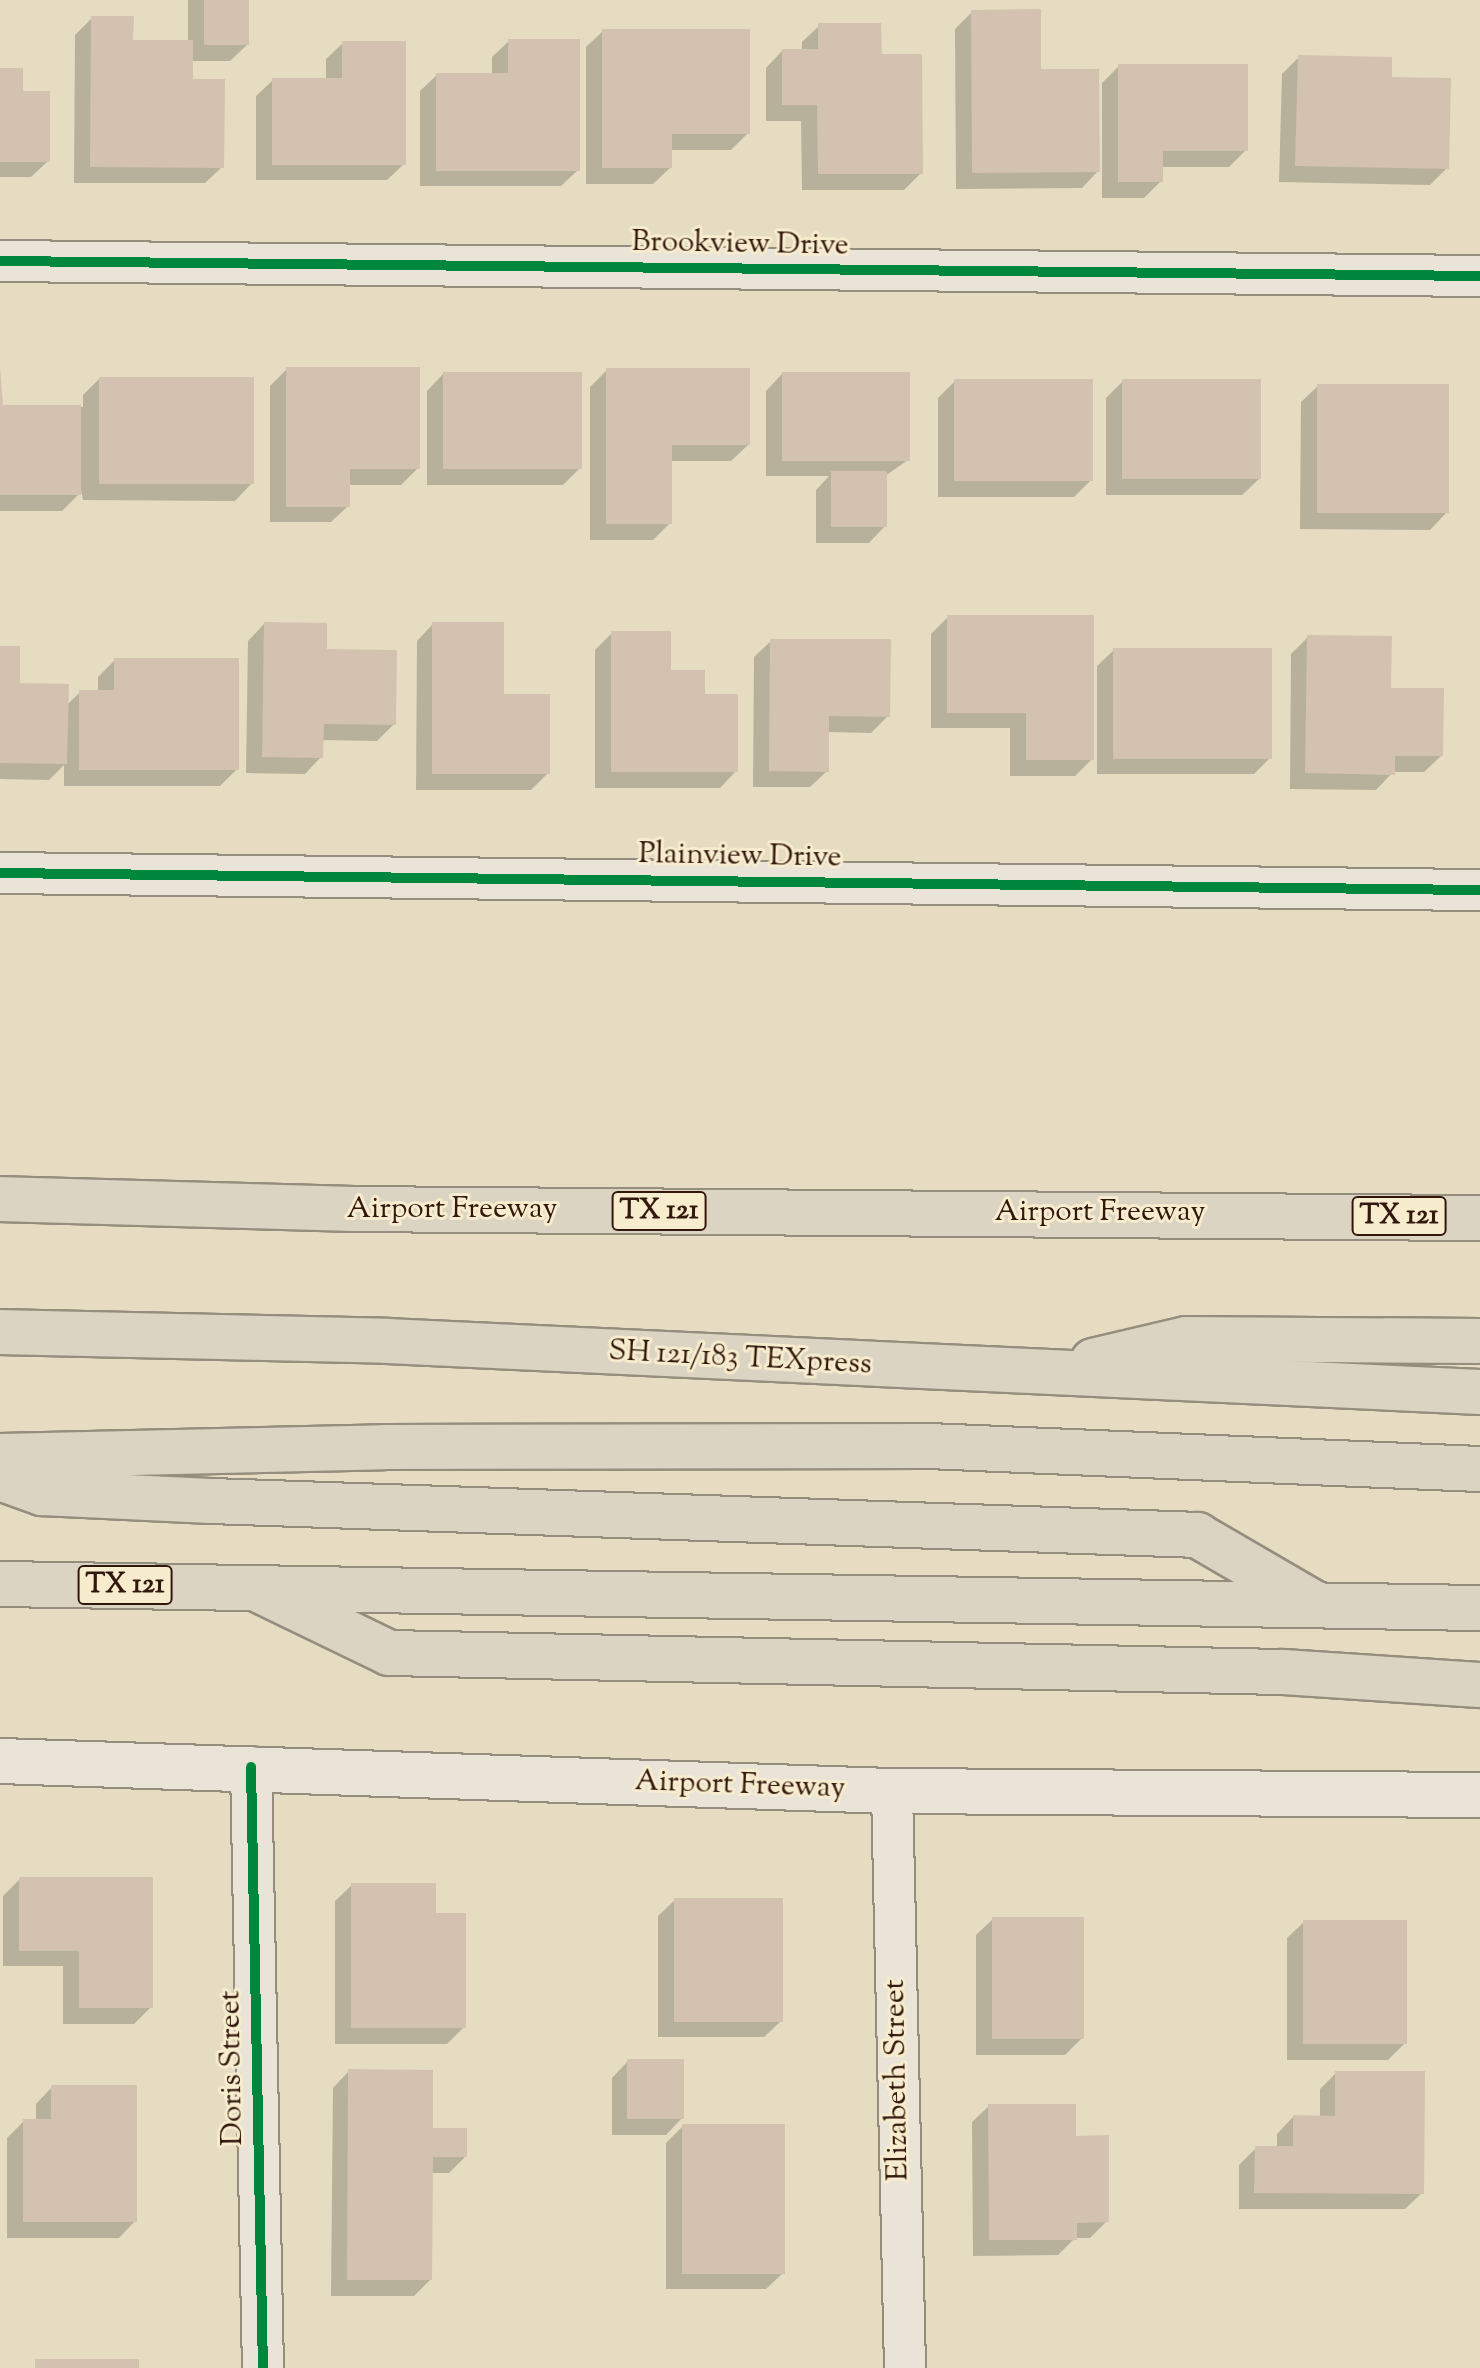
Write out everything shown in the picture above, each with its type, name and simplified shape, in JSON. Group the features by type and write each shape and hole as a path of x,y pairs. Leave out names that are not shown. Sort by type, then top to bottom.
{"highway":[{"name":"Airport Freeway","path":"0,1199 350,1209 1480,1218"},
{"name":"SH 121/183 TEXpress","path":"0,1332 387,1341 1040,1374 1480,1392"},
{"path":"1040,1374 1186,1339 1480,1341"},
{"path":"0,1456 384,1447 928,1446 1480,1469"},
{"path":"0,1478 42,1493 180,1500 1197,1535 1315,1604"},
{"name":"TX 121","path":"0,1584 1480,1608"},
{"path":"251,1586 389,1653 1283,1672 1480,1685"}],"main road":[{"name":"Airport Freeway","path":"0,1761 251,1767 892,1791 1480,1795"}],"street":[{"name":"Brookview Drive","path":"0,261 1480,276"},
{"name":"Plainview Drive","path":"0,873 1480,890"},
{"name":"Doris Street","path":"251,1767 263,2368"},
{"name":"Elizabeth Street","path":"892,1791 905,2368"}],"building":[{"path":"204,0 249,0 249,45 204,45"},
{"path":"1041,9 1041,69 1099,69 1100,172 972,173 971,10"},
{"path":"91,16 134,16 133,40 193,40 193,79 225,79 224,168 90,167"},
{"path":"818,23 881,23 882,54 922,54 923,174 818,174 817,105 782,105 782,49 818,49"},
{"path":"602,29 750,29 750,134 672,134 672,168 602,168"},
{"path":"508,39 580,39 580,171 436,171 436,73 508,73"},
{"path":"342,41 406,41 406,165 272,165 272,78 342,78"},
{"path":"1298,55 1392,57 1392,77 1451,78 1449,169 1295,166"},
{"path":"1118,64 1248,64 1248,151 1163,151 1163,182 1118,182"},
{"path":"0,68 23,68 23,91 50,91 50,162 0,162"},
{"path":"0,367 3,405 81,405 81,495 0,495"},
{"path":"286,367 420,367 420,469 350,469 350,507 286,507"},
{"path":"606,368 750,368 750,445 672,445 672,524 606,524"},
{"path":"443,372 582,372 582,469 443,469"},
{"path":"782,372 910,372 910,461 782,461"},
{"path":"99,377 254,377 254,484 99,484"},
{"path":"954,379 1093,379 1093,481 954,481"},
{"path":"1122,379 1261,379 1261,479 1122,479"},
{"path":"1317,384 1449,384 1449,513 1317,513"},
{"path":"831,471 887,471 887,527 831,527"},
{"path":"947,615 1094,615 1094,760 1026,760 1026,713 947,713"},
{"path":"264,622 327,623 327,649 397,650 396,725 324,724 323,758 262,757"},
{"path":"432,622 504,622 504,694 550,694 550,774 432,774"},
{"path":"611,631 671,631 671,670 705,670 705,694 738,694 738,772 611,772"},
{"path":"1307,635 1392,636 1391,688 1444,688 1443,756 1395,756 1395,775 1305,773"},
{"path":"770,639 891,639 890,717 829,716 829,772 769,771"},
{"path":"0,646 20,646 20,683 69,684 67,764 0,763"},
{"path":"1113,648 1272,648 1272,759 1113,759"},
{"path":"114,658 239,658 239,770 79,770 79,690 114,690"},
{"path":"19,1877 153,1877 153,2008 79,2008 79,1951 19,1951"},
{"path":"351,1883 436,1883 436,1913 466,1913 466,2028 351,2028"},
{"path":"674,1898 783,1898 783,2022 674,2022"},
{"path":"992,1917 1084,1917 1084,2039 992,2039"},
{"path":"1303,1920 1407,1920 1407,2044 1303,2044"},
{"path":"627,2059 684,2059 684,2119 627,2119"},
{"path":"348,2069 433,2070 433,2128 467,2128 467,2157 433,2157 432,2280 347,2280"},
{"path":"1335,2071 1425,2071 1424,2194 1254,2193 1255,2146 1293,2146 1293,2115 1335,2116"},
{"path":"51,2085 137,2085 137,2222 23,2222 23,2119 51,2119"},
{"path":"988,2104 1076,2104 1076,2136 1109,2135 1109,2222 1077,2223 1077,2240 989,2240"},
{"path":"682,2124 785,2124 785,2274 682,2274"},
{"path":"35,2359 139,2359 139,2368 35,2368"}],"cycle path":[{"path":"0,261 1480,276"},
{"path":"0,873 1480,890"},
{"path":"251,1767 263,2368"}]}
